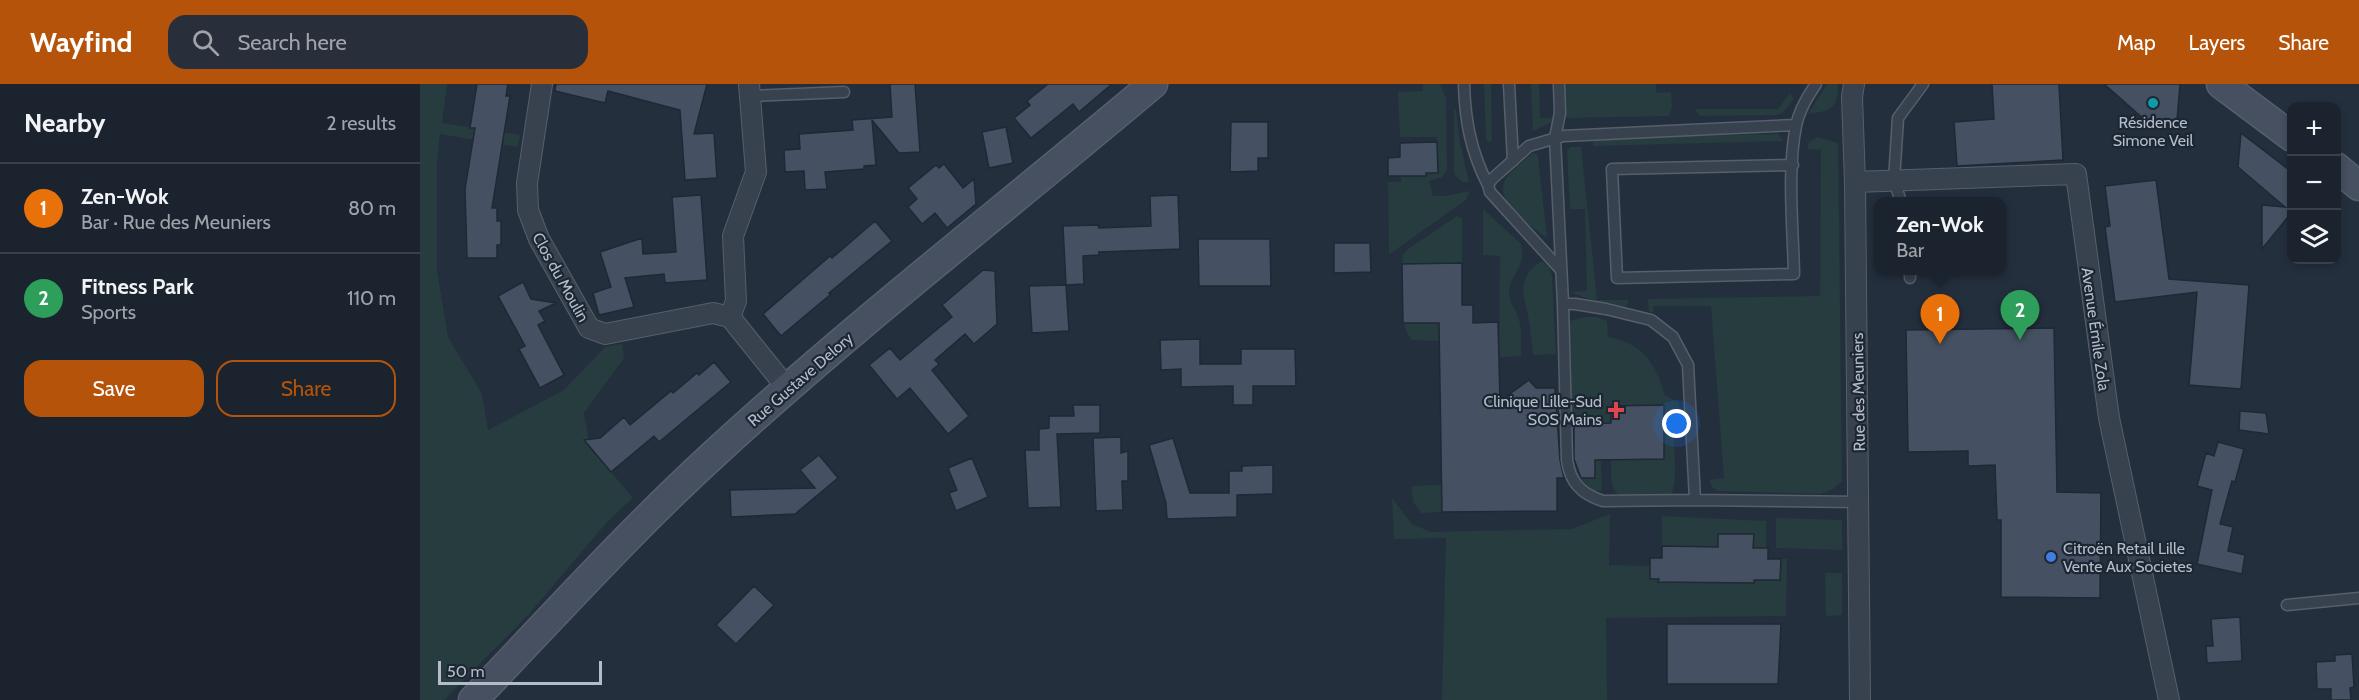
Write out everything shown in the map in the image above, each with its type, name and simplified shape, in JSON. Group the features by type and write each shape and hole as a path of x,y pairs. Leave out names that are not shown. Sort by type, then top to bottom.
{"street":[{"name":"Clos du Moulin","path":"542,84 527,183 528,210 539,239 589,328 605,334 713,313 730,316"},
{"name":"Rue Gustave Delory","path":"473,700 630,535 787,388 1153,84"},
{"name":"Rue des Meuniers","path":"1854,84 1852,97 1855,182 1860,700"},
{"path":"2221,84 2287,133"},
{"path":"2249,84 2287,119"},
{"path":"750,90 756,172 733,236 736,301 730,316 787,388"},
{"name":"Avenue Émile Zola","path":"1855,182 2076,174 2106,400 2169,700"}],"lane":[{"path":"1464,84 1465,114 1471,148 1496,201 1562,270"},
{"path":"1509,84 1513,161"},
{"path":"1559,84 1560,113 1555,138 1562,270 1567,460 1569,474 1577,487 1590,497 1603,501 1859,502"},
{"path":"1793,165 1612,168 1617,278 1794,274 1793,165 1796,125 1806,99 1816,84"},
{"path":"1900,197 1894,180 1898,118 1923,84"},
{"path":"750,90 844,92"},
{"path":"1488,185 1529,146 1563,136 1796,125"},
{"path":"1563,304 1606,309 1651,320 1673,337 1688,365 1695,500"},
{"path":"2287,605 2359,598"}],"green space":[{"path":"420,84 447,84 442,123 520,135 518,147 440,134 437,161 437,271 448,337 482,394 488,430 564,390 605,347 622,344 624,358 584,413 590,447 633,498 608,521 529,614 444,700 420,700"},
{"path":"1423,84 1440,84 1446,98 1447,169 1442,177 1429,181 1433,196 1470,191 1466,200 1389,253 1388,182 1401,182 1401,173 1438,172 1437,137 1400,137 1398,92 1423,91"},
{"path":"1484,84 1491,84 1492,140 1489,143 1486,139"},
{"path":"1531,84 1539,84 1540,118 1554,118 1552,122 1533,131"},
{"path":"1565,84 1656,84 1656,93 1671,92 1672,108 1669,116 1566,118"},
{"path":"1827,84 1838,84 1835,103 1828,110 1808,114"},
{"path":"1790,93 1794,99 1783,112 1777,115 1700,116 1694,109 1778,109"},
{"path":"1454,109 1456,109 1459,138 1469,182 1462,182 1454,174"},
{"path":"1778,134 1784,141 1593,146 1593,138"},
{"path":"1817,137 1838,143 1842,481 1833,489 1821,494 1718,491 1712,487 1709,480 1724,478 1711,306 1653,306 1653,312 1649,312 1648,299 1820,296 1821,150 1807,149 1809,142"},
{"path":"1571,147 1581,147 1597,300 1629,300 1626,307 1585,298 1570,292 1587,291 1585,209 1570,209 1567,150"},
{"path":"1536,153 1547,238 1515,212 1504,195 1503,186 1507,177 1531,154"},
{"path":"1483,209 1521,244 1522,259 1509,293 1520,323 1521,356 1499,357 1500,256 1483,255"},
{"path":"1457,216 1462,219 1462,263 1402,264 1403,255 1408,249"},
{"path":"1542,261 1549,267 1552,276 1556,354 1533,355 1524,285 1529,273"},
{"path":"1597,317 1607,321 1608,337 1620,340 1639,350 1652,364 1665,395 1679,403 1674,435 1675,479 1671,496 1620,496 1612,484 1611,459 1601,461 1602,491 1592,491 1575,473 1569,321"},
{"path":"1403,323 1439,323 1439,341 1411,340"},
{"path":"1441,485 1442,512 1421,513 1413,502 1411,486"},
{"path":"1392,498 1412,524 1431,532 1572,529 1610,514 1609,565 1650,566 1650,579 1659,579 1659,582 1753,583 1754,580 1780,580 1781,559 1787,559 1786,616 1606,618 1607,700 1442,700 1446,538 1394,539"},
{"path":"1662,516 1766,521 1766,548 1753,548 1753,534 1718,534 1718,547 1662,547"},
{"path":"1776,518 1842,520 1842,550 1776,548"},
{"path":"1825,573 1842,573 1842,615 1826,616"}],"building":[{"path":"477,84 508,84 506,96 510,96 492,208 497,208 497,221 501,221 501,245 497,245 497,258 467,258 465,189 475,128 470,128"},
{"path":"556,84 707,84 694,134 714,133 717,178 685,180 680,110 608,91 605,103 555,91"},
{"path":"890,84 915,84 920,152 899,153 872,120 876,165 864,166 864,169 825,172 827,189 805,190 804,171 785,172 784,150 800,149 799,134 853,130 852,120 892,117"},
{"path":"1048,84 1112,84 1079,112 1073,104 1031,138 1014,118 1030,105 1027,101"},
{"path":"1992,84 2059,84 2063,160 1957,166 1954,122 1994,119"},
{"name":"Résidence Simone Veil","path":"2104,84 2180,84 2177,120 2145,120"},
{"path":"1231,122 1268,122 1268,158 1258,158 1258,171 1230,172"},
{"path":"1006,127 1013,163 989,168 982,132"},
{"path":"2241,133 2287,168 2287,218 2262,249 2262,205 2285,207 2238,167"},
{"path":"1437,142 1438,173 1426,173 1426,176 1388,176 1388,158 1400,157 1400,143"},
{"path":"944,164 963,188 974,179 976,204 947,228 935,213 922,224 908,207 917,199 908,188 936,165 939,168"},
{"path":"2156,180 2169,279 2249,285 2241,389 2189,385 2197,292 2115,302 2105,227 2110,226 2105,186"},
{"path":"701,195 707,280 665,283 664,274 625,278 634,307 599,315 593,293 611,287 600,252 642,238 643,254 676,252 672,197"},
{"path":"1178,195 1180,249 1099,252 1099,255 1083,256 1084,284 1066,285 1063,226 1098,225 1099,228 1151,226 1150,196"},
{"path":"875,221 892,241 781,336 763,314 830,256 832,258"},
{"path":"1198,239 1270,239 1271,286 1199,286"},
{"path":"1334,243 1370,243 1371,272 1334,273"},
{"path":"1462,263 1462,305 1473,305 1473,323 1498,322 1500,401 1529,380 1536,388 1555,388 1560,460 1564,478 1557,478 1557,511 1442,512 1439,323 1403,323 1402,264"},
{"path":"983,270 995,271 997,324 974,344 965,334 935,360 939,364 932,370 969,416 948,434 910,388 897,399 869,365 890,348 900,360 952,317 942,305"},
{"path":"523,282 531,299 556,303 539,311 545,321 538,325 564,375 540,388 519,349 525,346 498,296"},
{"path":"1066,285 1069,331 1032,333 1029,286"},
{"path":"2054,328 2057,492 2101,493 2100,598 2001,597 2001,520 1997,520 1995,465 1968,466 1968,451 1908,452 1906,330"},
{"path":"1200,339 1200,364 1241,364 1241,349 1295,349 1296,386 1253,386 1253,405 1233,405 1233,386 1181,387 1181,369 1161,370 1160,340"},
{"path":"714,362 731,382 659,442 654,436 611,472 584,440 600,438 624,417 630,425 671,391 673,393"},
{"path":"1073,405 1100,405 1100,433 1057,434 1061,507 1028,508 1025,450 1039,450 1039,429 1049,428 1049,416 1074,416"},
{"path":"1664,405 1664,459 1595,460 1595,478 1581,478 1574,459 1574,424 1611,423 1611,406"},
{"path":"2240,411 2266,413 2269,434 2239,430"},
{"path":"1121,437 1121,453 1128,451 1128,481 1122,481 1123,510 1096,511 1093,438"},
{"path":"1173,438 1190,493 1229,493 1229,471 1242,471 1242,466 1273,465 1273,494 1237,495 1237,517 1167,519 1166,503 1149,445"},
{"path":"2218,442 2244,449 2220,524 2233,527 2228,551 2245,555 2242,574 2197,564 2212,490 2197,486 2206,453 2214,456"},
{"path":"819,455 838,478 795,514 731,517 730,490 815,488 800,470"},
{"path":"972,458 988,497 956,511 949,493 957,490 948,468"},
{"path":"1718,534 1754,534 1753,548 1768,548 1768,559 1781,559 1780,580 1754,580 1754,583 1658,582 1659,579 1650,579 1650,558 1662,558 1662,546 1718,547"},
{"path":"754,586 774,605 736,644 716,625"},
{"path":"2240,617 2242,661 2207,663 2206,646 2213,646 2211,619"},
{"path":"1667,624 1781,624 1778,684 1667,684"},
{"path":"2352,654 2354,687 2350,688 2351,700 2331,700 2331,689 2317,689 2316,662 2335,661 2335,655"}],"place":[{"name":"Résidence Simone Veil","path":"2153,103"},
{"name":"Fitness Park","path":"2020,340"},
{"name":"Zen-Wok","path":"1940,344"},
{"name":"Clinique Lille-Sud SOS Mains","path":"1616,410"},
{"name":"Citroën Retail Lille Vente Aux Societes","path":"2051,557"}]}
